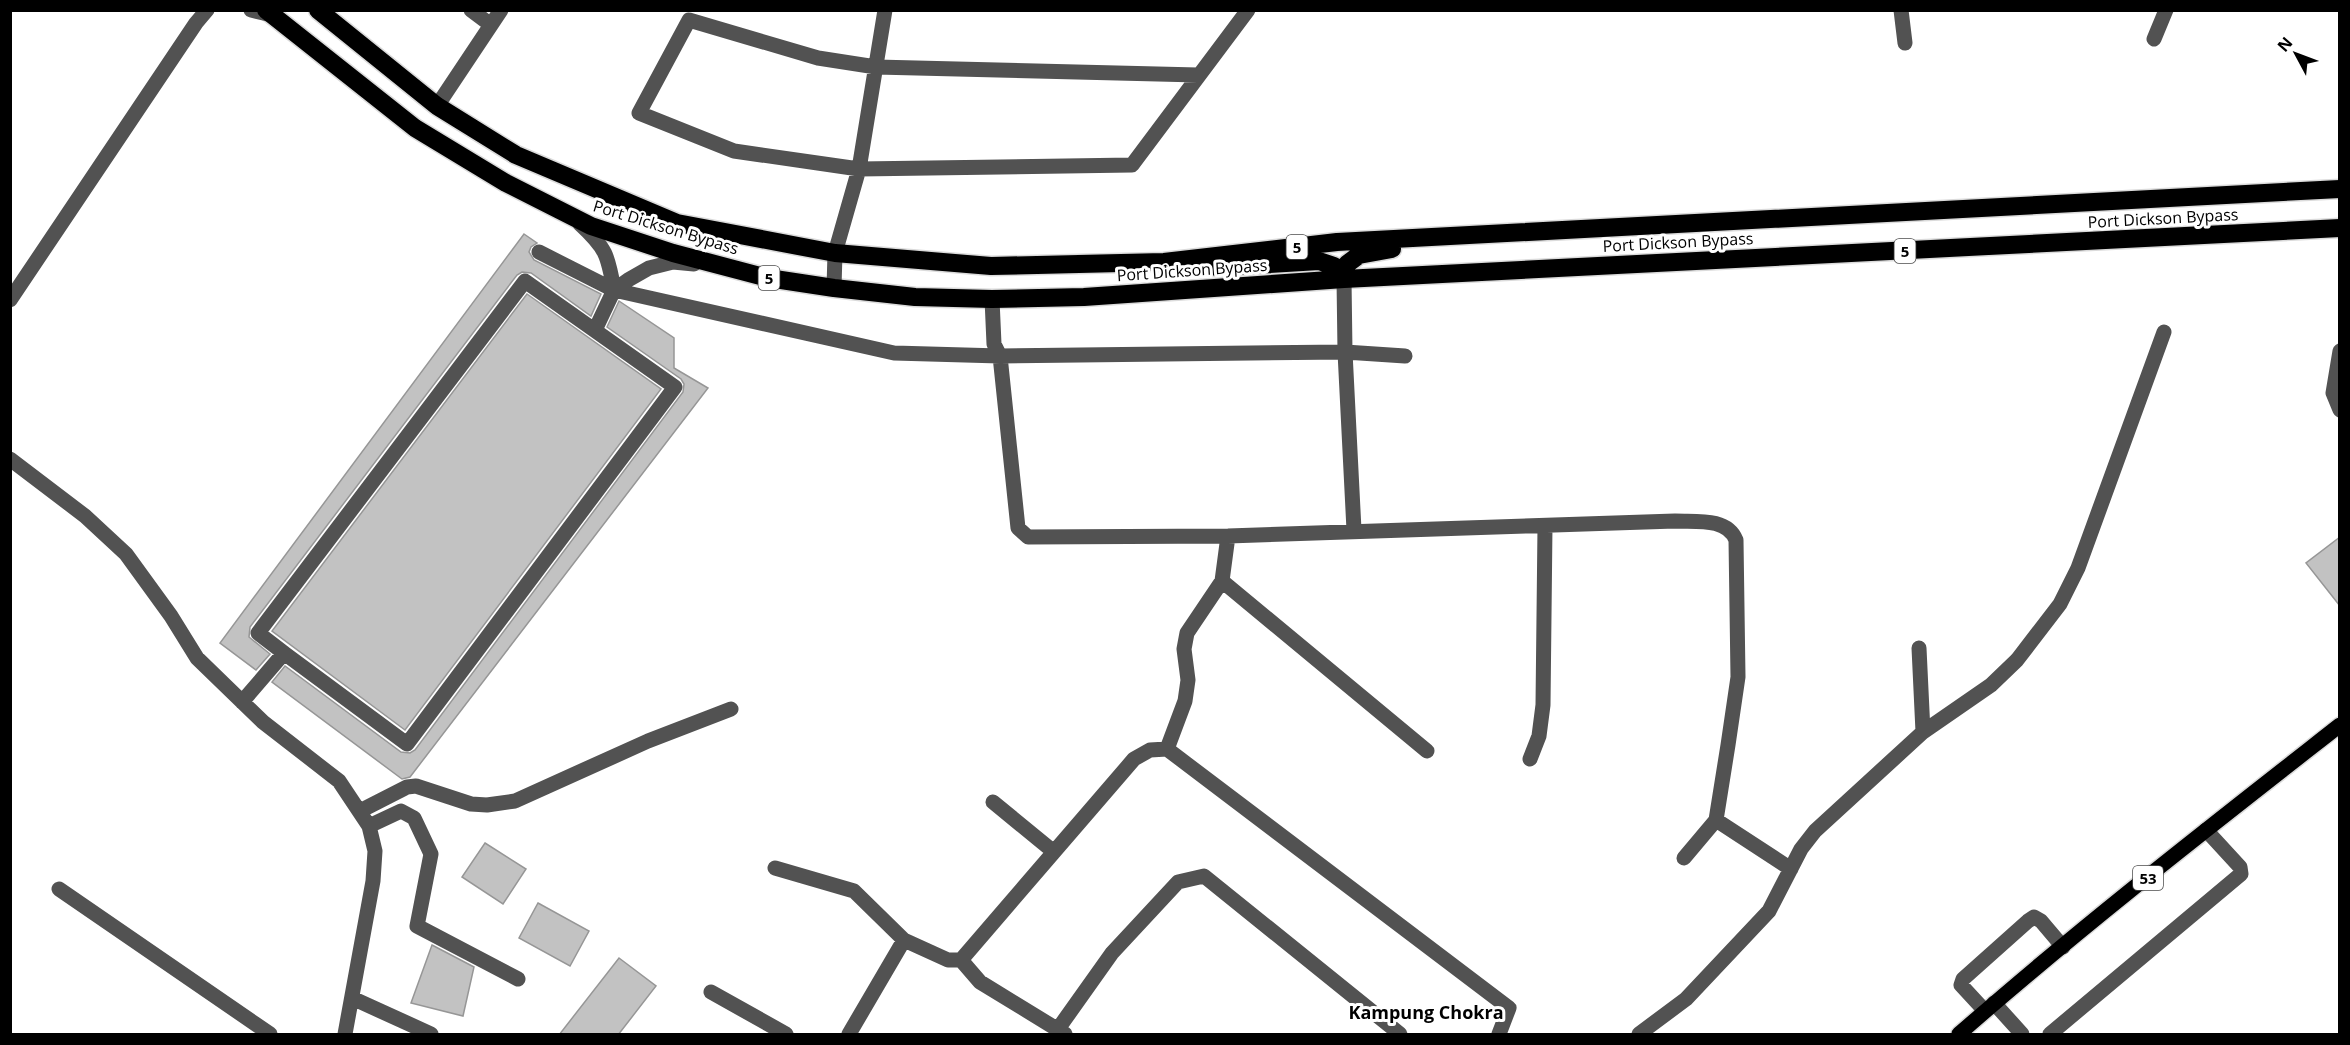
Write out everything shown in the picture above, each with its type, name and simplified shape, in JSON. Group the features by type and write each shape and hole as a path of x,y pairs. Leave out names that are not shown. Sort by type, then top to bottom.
{"highway":[{"name":"Port Dickson Bypass","path":"318,10 437,106 516,155 677,223 835,254 991,266 1164,262 1337,242 1466,237 2340,189"},
{"name":"Port Dickson Bypass","path":"269,13 415,128 506,183 591,226 652,246 768,278 915,297 992,299 1084,297 1344,279 2340,228"},
{"path":"1344,279 1347,264 1359,255 1466,237"},
{"path":"1164,262 1222,267 1319,261 1335,266 1344,279"}],"main road":[{"name":"53","path":"1959,1035 2206,830 2340,725"}],"street":[{"path":"10,300 207,10"},
{"path":"251,10 269,13"},
{"path":"471,10 491,25"},
{"path":"437,106 501,10"},
{"path":"834,288 835,254 859,169 885,10"},
{"path":"1198,75 876,67 818,58 689,20 639,113 734,151 859,169 1132,165 1248,10"},
{"path":"1901,10 1905,43"},
{"path":"2154,39 2166,10"},
{"path":"572,216 599,242 606,254 614,290"},
{"path":"539,252 614,290 894,353 1000,356 1345,352 1405,356"},
{"path":"595,330 614,290 649,268 673,262 724,267"},
{"path":"1344,279 1345,352 1354,530"},
{"path":"525,281 675,387 407,744 284,653 258,633 525,281"},
{"path":"992,299 994,344 1000,356 1018,528 1028,537 1228,536 1675,521 1708,522 1724,526 1736,540 1738,677 1716,820 1684,858"},
{"path":"1639,1035 1686,999 1769,911 1801,849 1815,831 1923,732 1991,685 2017,660 2060,603 2078,568 2164,332"},
{"path":"2340,351 2333,393 2340,410"},
{"path":"10,459 85,516 126,554 171,616 197,658 242,702 339,781 369,826 375,851 373,881 345,1035"},
{"path":"1530,759 1539,736 1543,705 1545,526"},
{"path":"1167,749 1185,701 1188,680 1184,649 1188,633 1222,581 1228,536"},
{"path":"1222,581 1427,751"},
{"path":"1919,648 1923,732"},
{"path":"242,702 284,653"},
{"path":"360,811 407,787 416,786 471,804 487,805 515,801 648,741 731,710"},
{"path":"961,960 1134,759 1150,750 1167,749 1509,1008 1499,1035"},
{"path":"993,802 1054,852"},
{"path":"369,826 401,811 414,818 431,854 417,926 518,979"},
{"path":"1716,820 1791,869"},
{"path":"2050,1035 2241,874 2240,867 2206,830"},
{"path":"775,868 854,891 904,940 948,960 961,960 980,982 1061,1032 1112,953 1178,882 1204,876 1399,1034"},
{"path":"59,889 270,1035"},
{"path":"2022,1035 1962,985 1963,979 2034,917 2063,947"},
{"path":"849,1035 904,940"},
{"path":"711,992 786,1035"},
{"path":"352,998 431,1035"}],"building":[{"path":"524,234 537,243 531,247 529,252 534,260 601,294 591,316 531,273 522,272 517,275 250,627 249,637 270,654 256,670 220,643"},
{"path":"527,294 661,389 405,730 272,631"},
{"path":"619,301 674,338 674,368 708,388 410,777 402,779 272,682 285,666 401,752 410,753 415,750 683,392 684,384 681,379 607,327"},
{"path":"2340,537 2340,606 2306,563"},
{"path":"485,843 526,869 503,904 462,877"},
{"path":"538,903 589,931 570,966 519,938"},
{"path":"432,945 474,967 463,1016 411,1003"},
{"path":"619,958 656,986 618,1035 559,1035"}],"district":[{"name":"Kampung Chokra","path":"1426,1012"}]}
